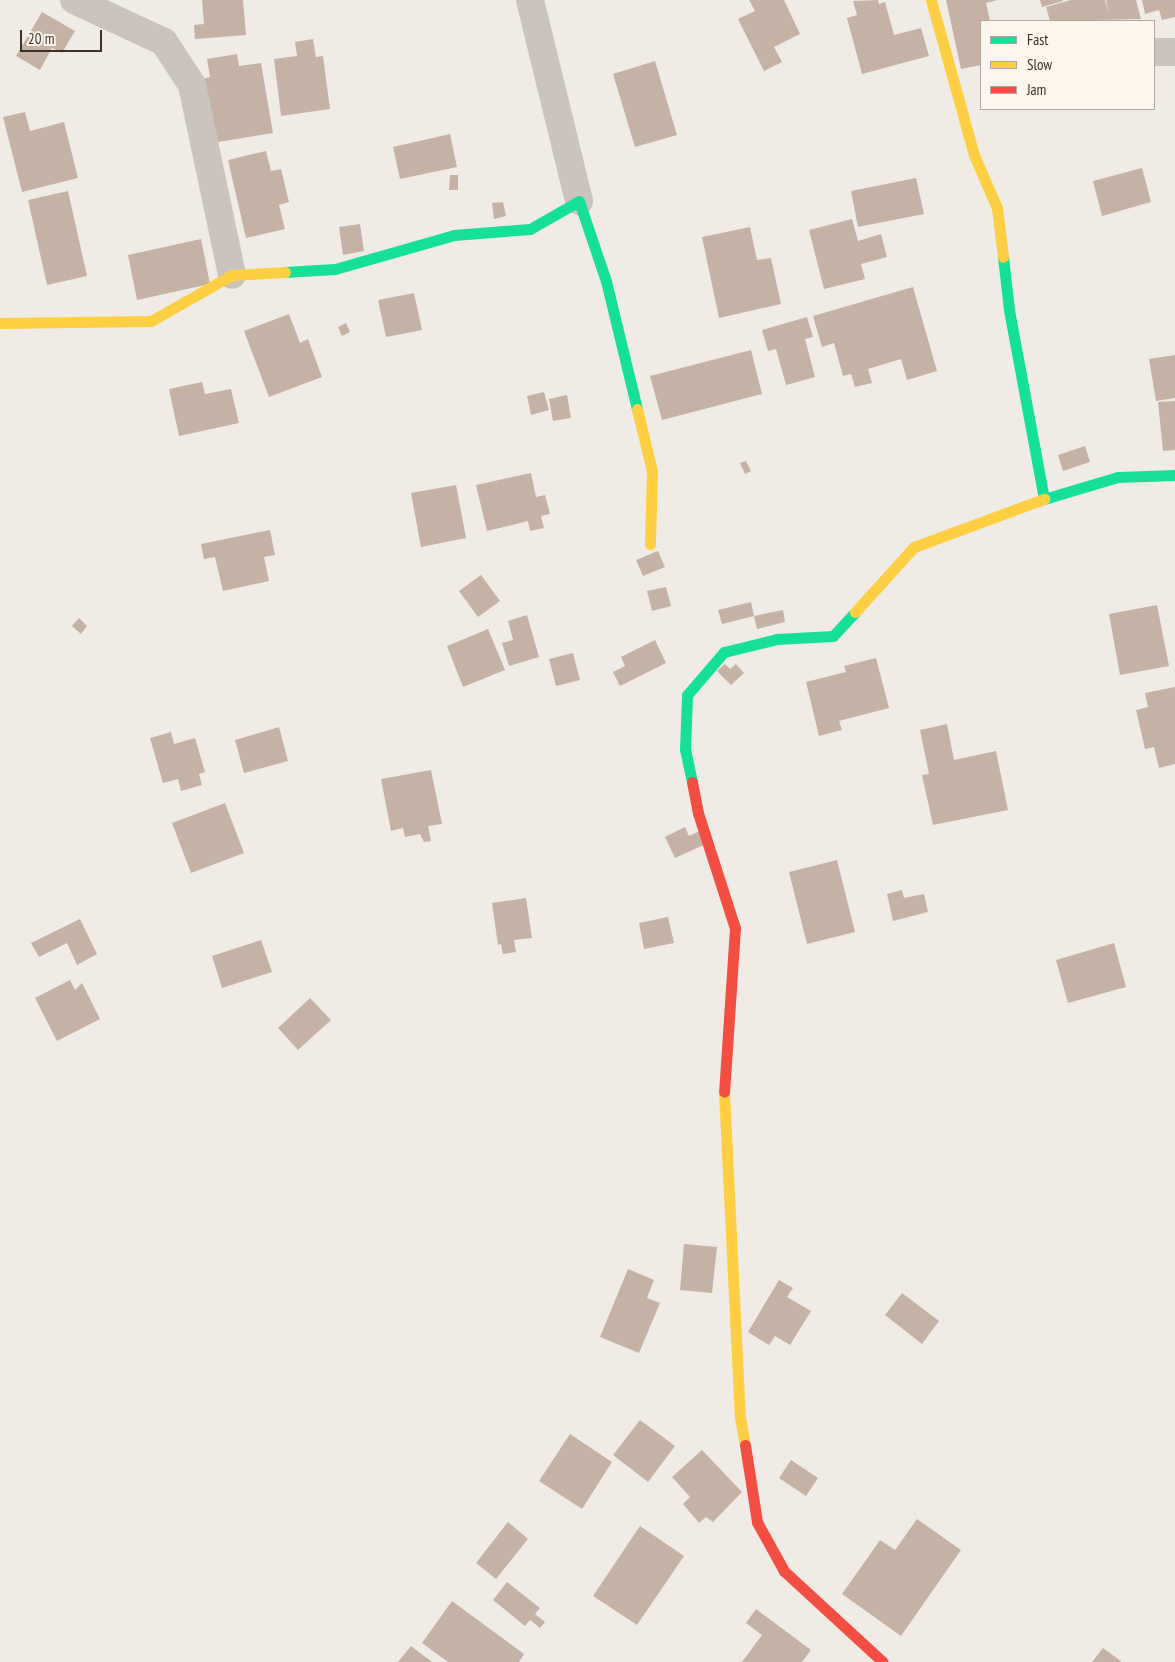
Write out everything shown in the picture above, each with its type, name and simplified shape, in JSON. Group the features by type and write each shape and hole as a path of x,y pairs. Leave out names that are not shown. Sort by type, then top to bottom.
{"street":[{"path":"74,0 164,42 192,86 232,275"},
{"path":"530,0 579,201 606,281 652,472 650,544"},
{"path":"930,0 974,155 997,208 1009,310 1044,499"},
{"path":"1155,52 1175,52"},
{"path":"0,323 151,321 232,275 334,269 454,235 530,229 579,201"},
{"path":"883,1662 784,1571 757,1522 740,1417 724,1092 735,928 698,813 684,750 686,695 724,652 777,639 833,636 914,548 1044,499 1118,477 1175,475"}],"building":[{"path":"202,0 243,0 246,35 195,39 194,25 204,24"},
{"path":"749,0 784,0 800,34 774,47 782,62 764,71 738,19 755,11"},
{"path":"878,0 879,4 885,2 894,35 921,28 929,56 862,74 847,18 857,15 853,1"},
{"path":"946,0 997,0 986,3 990,20 980,20 980,65 961,69"},
{"path":"1040,0 1063,0 1063,1 1042,7"},
{"path":"1071,0 1105,0 1109,13 1106,0 1136,0 1141,19 1050,20 1046,7"},
{"path":"1142,0 1175,0 1175,17 1162,20 1159,10 1145,14"},
{"path":"42,12 75,31 62,53 52,48 40,70 16,56"},
{"path":"313,39 316,57 323,56 330,109 281,116 274,59 297,56 295,42"},
{"path":"237,54 239,66 261,63 273,133 212,143 202,79 210,77 207,59"},
{"path":"655,61 677,135 635,147 613,74"},
{"path":"25,112 30,131 64,122 78,178 22,192 3,117"},
{"path":"450,134 457,167 400,179 393,147"},
{"path":"266,151 271,171 281,169 289,202 279,205 285,229 246,238 228,160"},
{"path":"1142,168 1151,202 1102,216 1093,181"},
{"path":"450,175 458,175 458,190 449,190"},
{"path":"916,178 924,214 858,227 851,191"},
{"path":"68,191 87,276 47,285 28,200"},
{"path":"503,202 506,216 494,219 492,203"},
{"path":"852,219 858,241 881,234 887,257 861,264 865,279 824,289 809,230"},
{"path":"360,224 364,251 343,255 339,227"},
{"path":"750,227 757,260 771,258 781,304 719,318 702,237"},
{"path":"201,239 210,284 137,300 128,255"},
{"path":"913,287 937,371 907,380 901,359 868,369 872,383 855,387 851,374 843,376 834,343 822,347 813,316"},
{"path":"414,293 422,330 386,337 378,300"},
{"path":"289,314 300,343 308,339 322,377 269,397 244,331"},
{"path":"807,317 813,337 805,339 815,377 786,385 776,349 768,351 762,330"},
{"path":"346,323 350,332 342,336 338,327"},
{"path":"751,350 762,394 662,420 650,376"},
{"path":"1175,355 1175,398 1156,401 1149,359"},
{"path":"202,382 205,394 231,389 239,423 179,436 169,389"},
{"path":"544,392 549,410 531,415 527,396"},
{"path":"567,395 571,418 553,421 549,399"},
{"path":"1175,401 1175,450 1163,451 1158,402"},
{"path":"1085,446 1090,462 1063,471 1058,455"},
{"path":"746,461 751,471 745,474 740,463"},
{"path":"531,473 536,497 545,495 550,514 541,516 544,528 530,531 528,521 487,531 476,485"},
{"path":"456,485 466,538 421,547 411,493"},
{"path":"270,530 275,555 264,557 269,581 223,591 215,557 204,559 201,544"},
{"path":"658,551 665,567 643,576 636,560"},
{"path":"481,575 500,601 478,617 459,591"},
{"path":"666,587 671,606 652,611 647,591"},
{"path":"751,602 754,616 722,624 718,610"},
{"path":"1157,605 1169,666 1120,675 1109,614"},
{"path":"783,610 785,622 757,629 754,616"},
{"path":"527,615 539,657 509,666 502,643 513,640 508,621"},
{"path":"79,618 87,626 81,634 72,626"},
{"path":"488,629 505,670 463,687 447,646"},
{"path":"655,640 666,663 620,686 613,672 625,666 621,657"},
{"path":"573,653 580,680 556,686 549,659"},
{"path":"876,658 889,708 839,721 842,730 819,736 806,682 846,672 844,666"},
{"path":"725,664 730,669 736,664 744,673 731,685 717,671"},
{"path":"1175,687 1175,764 1159,768 1154,747 1145,749 1136,710 1148,707 1145,693"},
{"path":"947,724 954,760 996,751 1008,810 933,825 922,775 929,774 920,730"},
{"path":"279,727 288,761 244,773 235,740"},
{"path":"171,732 174,744 195,738 205,772 199,774 202,785 181,791 178,779 163,783 150,738"},
{"path":"431,770 442,824 428,826 431,841 424,842 420,834 405,837 403,828 391,831 381,779"},
{"path":"225,803 244,853 191,873 172,823"},
{"path":"685,827 689,836 700,831 706,844 675,858 665,837"},
{"path":"837,860 855,932 807,944 789,872"},
{"path":"902,890 904,898 924,894 928,912 893,921 887,894"},
{"path":"526,898 532,938 514,940 516,952 503,954 501,944 498,945 492,903"},
{"path":"668,917 674,943 644,949 639,923"},
{"path":"80,919 97,954 77,965 67,943 39,957 31,943"},
{"path":"261,940 272,972 222,988 212,956"},
{"path":"1114,943 1126,987 1068,1003 1056,960"},
{"path":"70,980 75,990 82,983 100,1019 57,1041 35,998"},
{"path":"310,998 331,1020 298,1050 278,1028"},
{"path":"684,1244 717,1247 712,1293 680,1290"},
{"path":"628,1269 654,1280 647,1298 660,1303 639,1353 600,1337"},
{"path":"779,1280 793,1288 787,1297 811,1311 790,1345 775,1336 769,1345 748,1332"},
{"path":"902,1293 939,1321 922,1344 885,1315"},
{"path":"640,1420 675,1446 648,1482 613,1455"},
{"path":"570,1434 612,1462 582,1509 539,1481"},
{"path":"702,1450 742,1492 713,1522 706,1517 699,1523 683,1504 690,1497 672,1477"},
{"path":"791,1460 818,1478 806,1496 779,1478"},
{"path":"917,1519 961,1550 901,1636 842,1594 880,1540 895,1550"},
{"path":"508,1522 528,1539 496,1579 476,1563"},
{"path":"640,1526 684,1556 637,1625 593,1596"},
{"path":"507,1582 540,1608 535,1614 545,1622 540,1628 530,1620 525,1626 493,1600"},
{"path":"452,1601 524,1654 519,1662 448,1662 422,1643"},
{"path":"756,1609 811,1650 802,1662 742,1662 762,1635 746,1623"},
{"path":"411,1646 432,1662 398,1662"},
{"path":"1103,1648 1122,1662 1092,1662"}],"traffic: fast":[{"path":"285,272 335,269 454,235 530,229 579,201 606,281 637,409"},
{"path":"1003,257 1009,310 1044,499 1118,477 1175,475"},
{"path":"692,782 685,750 687,695 724,652 777,639 833,636 855,612"}],"traffic: slow":[{"path":"931,0 974,155 997,208 1003,257"},
{"path":"0,323 151,321 232,275 285,272"},
{"path":"637,409 652,471 650,544"},
{"path":"855,612 914,547 1044,499"},
{"path":"724,1092 740,1417 745,1445"}],"traffic: jam":[{"path":"692,782 698,813 735,928 724,1092"},
{"path":"745,1445 757,1522 784,1571 883,1662"}]}
